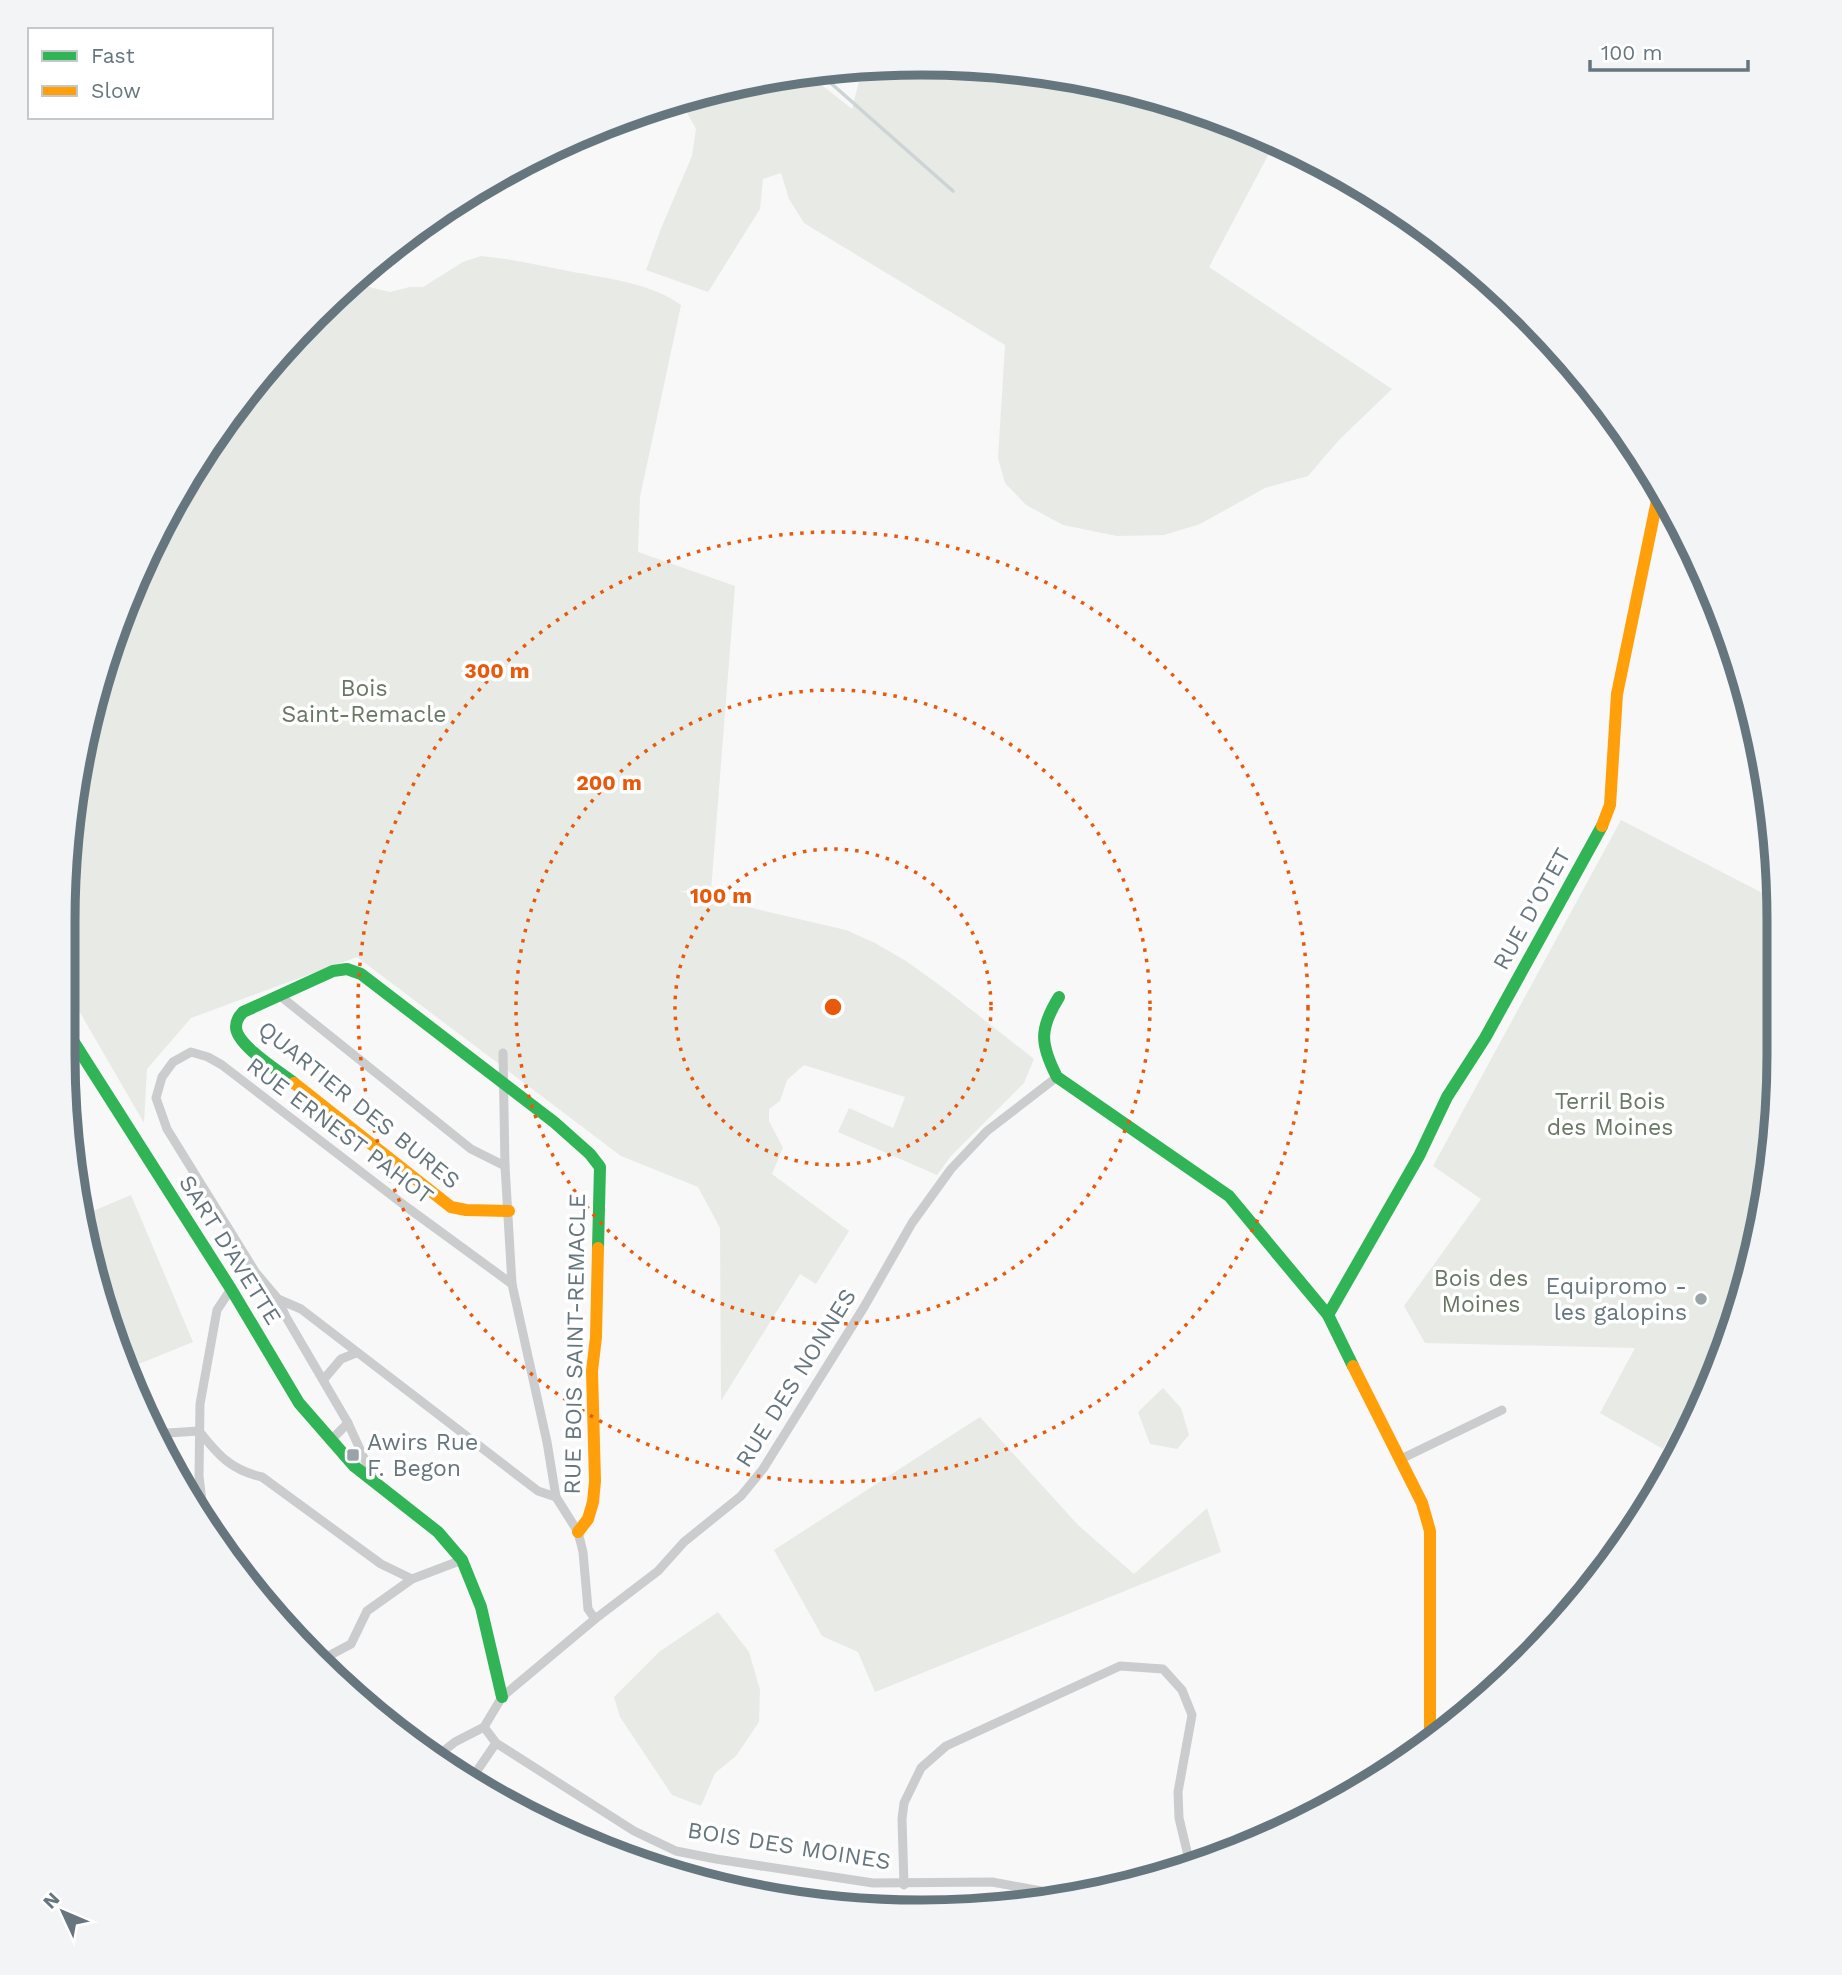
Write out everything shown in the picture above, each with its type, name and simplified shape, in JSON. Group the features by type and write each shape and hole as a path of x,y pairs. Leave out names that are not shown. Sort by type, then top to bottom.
{"street":[{"name":"RUE D'OTET","path":"1328,1314 1419,1156 1447,1097 1485,1038 1602,827 1611,805 1617,694 1656,504"},
{"path":"279,995 333,971 347,969 362,974 502,1085"},
{"name":"QUARTIER DES BURES","path":"505,1167 471,1149 279,995 243,1012 236,1020 235,1028 242,1041 451,1207 509,1211"},
{"path":"1059,998 1042,1026 1045,1054 1057,1077 1229,1196 1328,1314 1422,1503 1430,1531 1430,1729"},
{"name":"SART D'AVETTE","path":"75,1044 231,1289 299,1403 330,1441 376,1486 438,1532 463,1560 481,1607 502,1697"},
{"name":"RUE ERNEST PAHOT","path":"278,1299 256,1273 167,1129 156,1098 162,1077 173,1062 191,1052 222,1065 512,1284"},
{"path":"503,1053 505,1167 512,1284 547,1442 556,1497 578,1532 583,1552 588,1609 595,1619"},
{"name":"RUE DES NONNES","path":"502,1697 595,1619 658,1571 684,1542 741,1496 763,1469 864,1307 912,1223 951,1169 987,1131 1057,1077"},
{"name":"RUE BOIS SAINT-REMACLE","path":"502,1085 589,1151 600,1167 596,1337 592,1381 595,1481 588,1519 578,1532"},
{"path":"202,1497 199,1476 200,1404 217,1310 231,1289"},
{"path":"278,1299 301,1309 538,1491 556,1497"},
{"name":"SART D'AVETTE","path":"278,1299 348,1423 376,1486"},
{"path":"324,1379 341,1359 356,1353"},
{"path":"1401,1459 1502,1410"},
{"path":"330,1441 348,1423"},
{"path":"165,1433 199,1431"},
{"path":"199,1431 221,1458 247,1474 262,1477 382,1564 412,1579"},
{"path":"328,1656 351,1644 367,1611 412,1579 463,1560"},
{"path":"904,1885 903,1811 911,1786 921,1768 946,1746 1120,1666 1163,1669 1182,1690 1192,1715 1178,1792 1179,1818 1188,1856"},
{"path":"443,1751 484,1727 502,1697"},
{"path":"476,1772 496,1743 484,1727"},
{"name":"BOIS DES MOINES","path":"496,1743 614,1819 676,1851 825,1877 904,1885 992,1882 1041,1891"}],"green space":[{"path":"921,75 1031,82 1140,104 1193,120 1270,151 1209,267 1392,389 1339,440 1308,476 1265,488 1200,524 1164,535 1117,536 1063,525 1026,505 1005,483 998,458 1005,345 804,223 789,199 781,173 763,179 760,209 708,292 646,270 692,156 696,129 685,109 756,92 817,81 852,109 860,78"},
{"name":"Bois Saint-Remacle","path":"481,256 631,283 657,292 681,305 640,497 638,552 735,586 711,891 679,891 846,930 875,943 945,989 1034,1059 1024,1083 951,1156 937,1175 838,1132 849,1108 893,1128 905,1097 804,1065 787,1080 780,1101 769,1109 769,1121 783,1148 772,1174 849,1231 816,1284 800,1274 721,1401 720,1228 698,1187 621,1156 357,957 191,1018 147,1069 144,1123 75,1004 77,866 82,811 92,756 120,649 162,547 218,451 250,406 285,363 363,285 390,292 423,287 463,262"},
{"path":"1621,820 1766,895 1765,1109 1760,1164 1750,1219 1722,1326 1706,1367 1663,1449 1600,1413 1635,1348 1425,1343 1404,1306 1481,1199 1433,1166"},
{"path":"131,1195 193,1342 135,1365 104,1273 91,1212"},
{"path":"1163,1388 1181,1408 1189,1435 1177,1449 1150,1444 1138,1412"},
{"path":"980,1417 1078,1525 1134,1574 1207,1508 1221,1552 875,1692 858,1652 822,1636 774,1550"},
{"path":"718,1612 749,1652 760,1690 759,1722 736,1756 715,1773 701,1806 672,1795 620,1717 614,1697 659,1652"}],"waterway":[{"path":"828,80 953,191"}],"traffic: fast":[{"path":"1328,1315 1419,1156 1447,1097 1485,1038 1602,826"},
{"path":"294,1083 243,1042 236,1027 239,1017 243,1012 333,971 347,969 361,974 554,1122 590,1154 600,1167 598,1248"},
{"path":"1059,997 1048,1018 1044,1037 1047,1055 1057,1077 1229,1196 1328,1315 1353,1366"},
{"path":"75,1044 231,1289 299,1403 354,1466 438,1532 462,1560 481,1607 502,1697"}],"traffic: slow":[{"path":"1602,826 1610,805 1617,694 1656,504"},
{"path":"294,1083 451,1207 509,1211"},
{"path":"578,1532 588,1519 595,1481 592,1371 596,1337 598,1248"},
{"path":"1353,1366 1422,1503 1430,1531 1430,1729"}],"place":[{"name":"Equipromo - les galopins","path":"1701,1299"},
{"name":"Awirs Rue F. Begon","path":"353,1455"}],"park label":[{"name":"Terril Bois des Moines","path":"1610,1114"},
{"name":"Bois des Moines","path":"1481,1291"}]}
